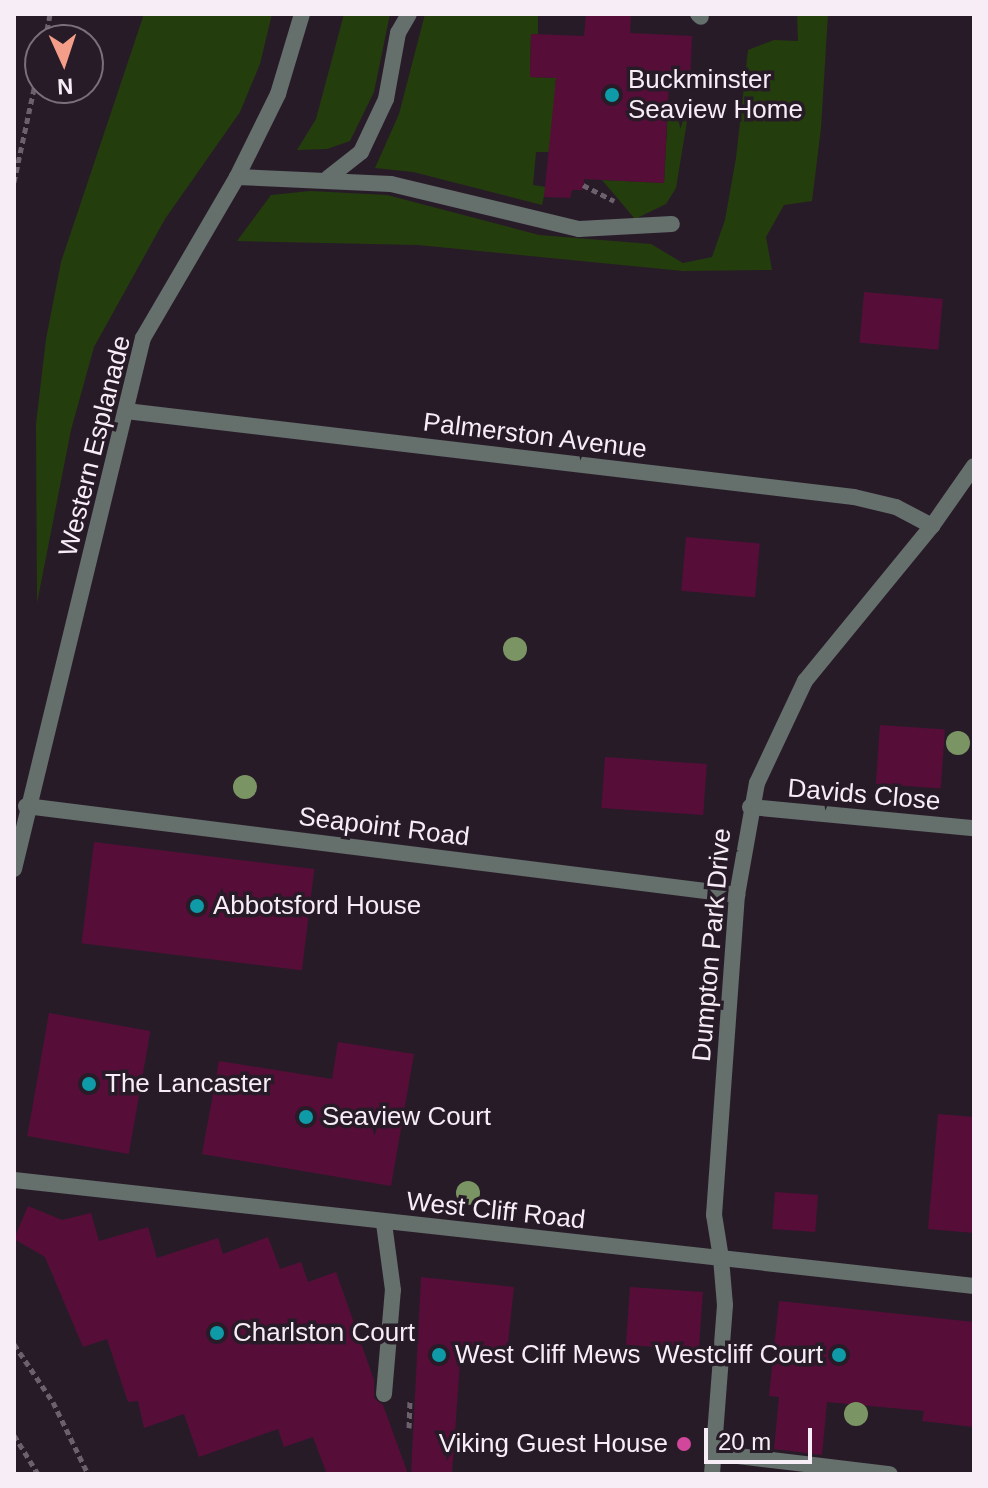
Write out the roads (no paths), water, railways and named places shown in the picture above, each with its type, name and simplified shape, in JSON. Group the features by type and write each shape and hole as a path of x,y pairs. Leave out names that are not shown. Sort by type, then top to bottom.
{"street":[{"name":"Western Esplanade","path":"14,869 26,806 143,338 237,177 278,94 302,14"},
{"path":"328,178 361,152 386,99 398,33 409,14"},
{"path":"237,177 328,178 391,184 579,229 672,224"},
{"name":"Palmerston Avenue","path":"126,411 854,497 896,507 932,526"},
{"name":"Dumpton Park Drive","path":"712,1474 725,1305 714,1215 737,895 750,807 766,757 805,681 932,526 974,466"},
{"name":"Seapoint Road","path":"26,806 737,895"},
{"name":"Davids Close","path":"750,807 974,828"},
{"name":"West Cliff Road","path":"14,1180 974,1286"},
{"path":"384,1223 393,1290 384,1394"},
{"path":"713,1453 890,1474"}],"place":[{"name":"Buckminster Seaview Home","path":"612,95"},
{"name":"Abbotsford House","path":"197,906"},
{"name":"The Lancaster","path":"89,1084"},
{"name":"Seaview Court","path":"306,1117"},
{"name":"Charlston Court","path":"217,1333"},
{"name":"West Cliff Mews","path":"439,1355"},
{"name":"Westcliff Court","path":"839,1355"},
{"name":"Viking Guest House","path":"684,1444"}]}
